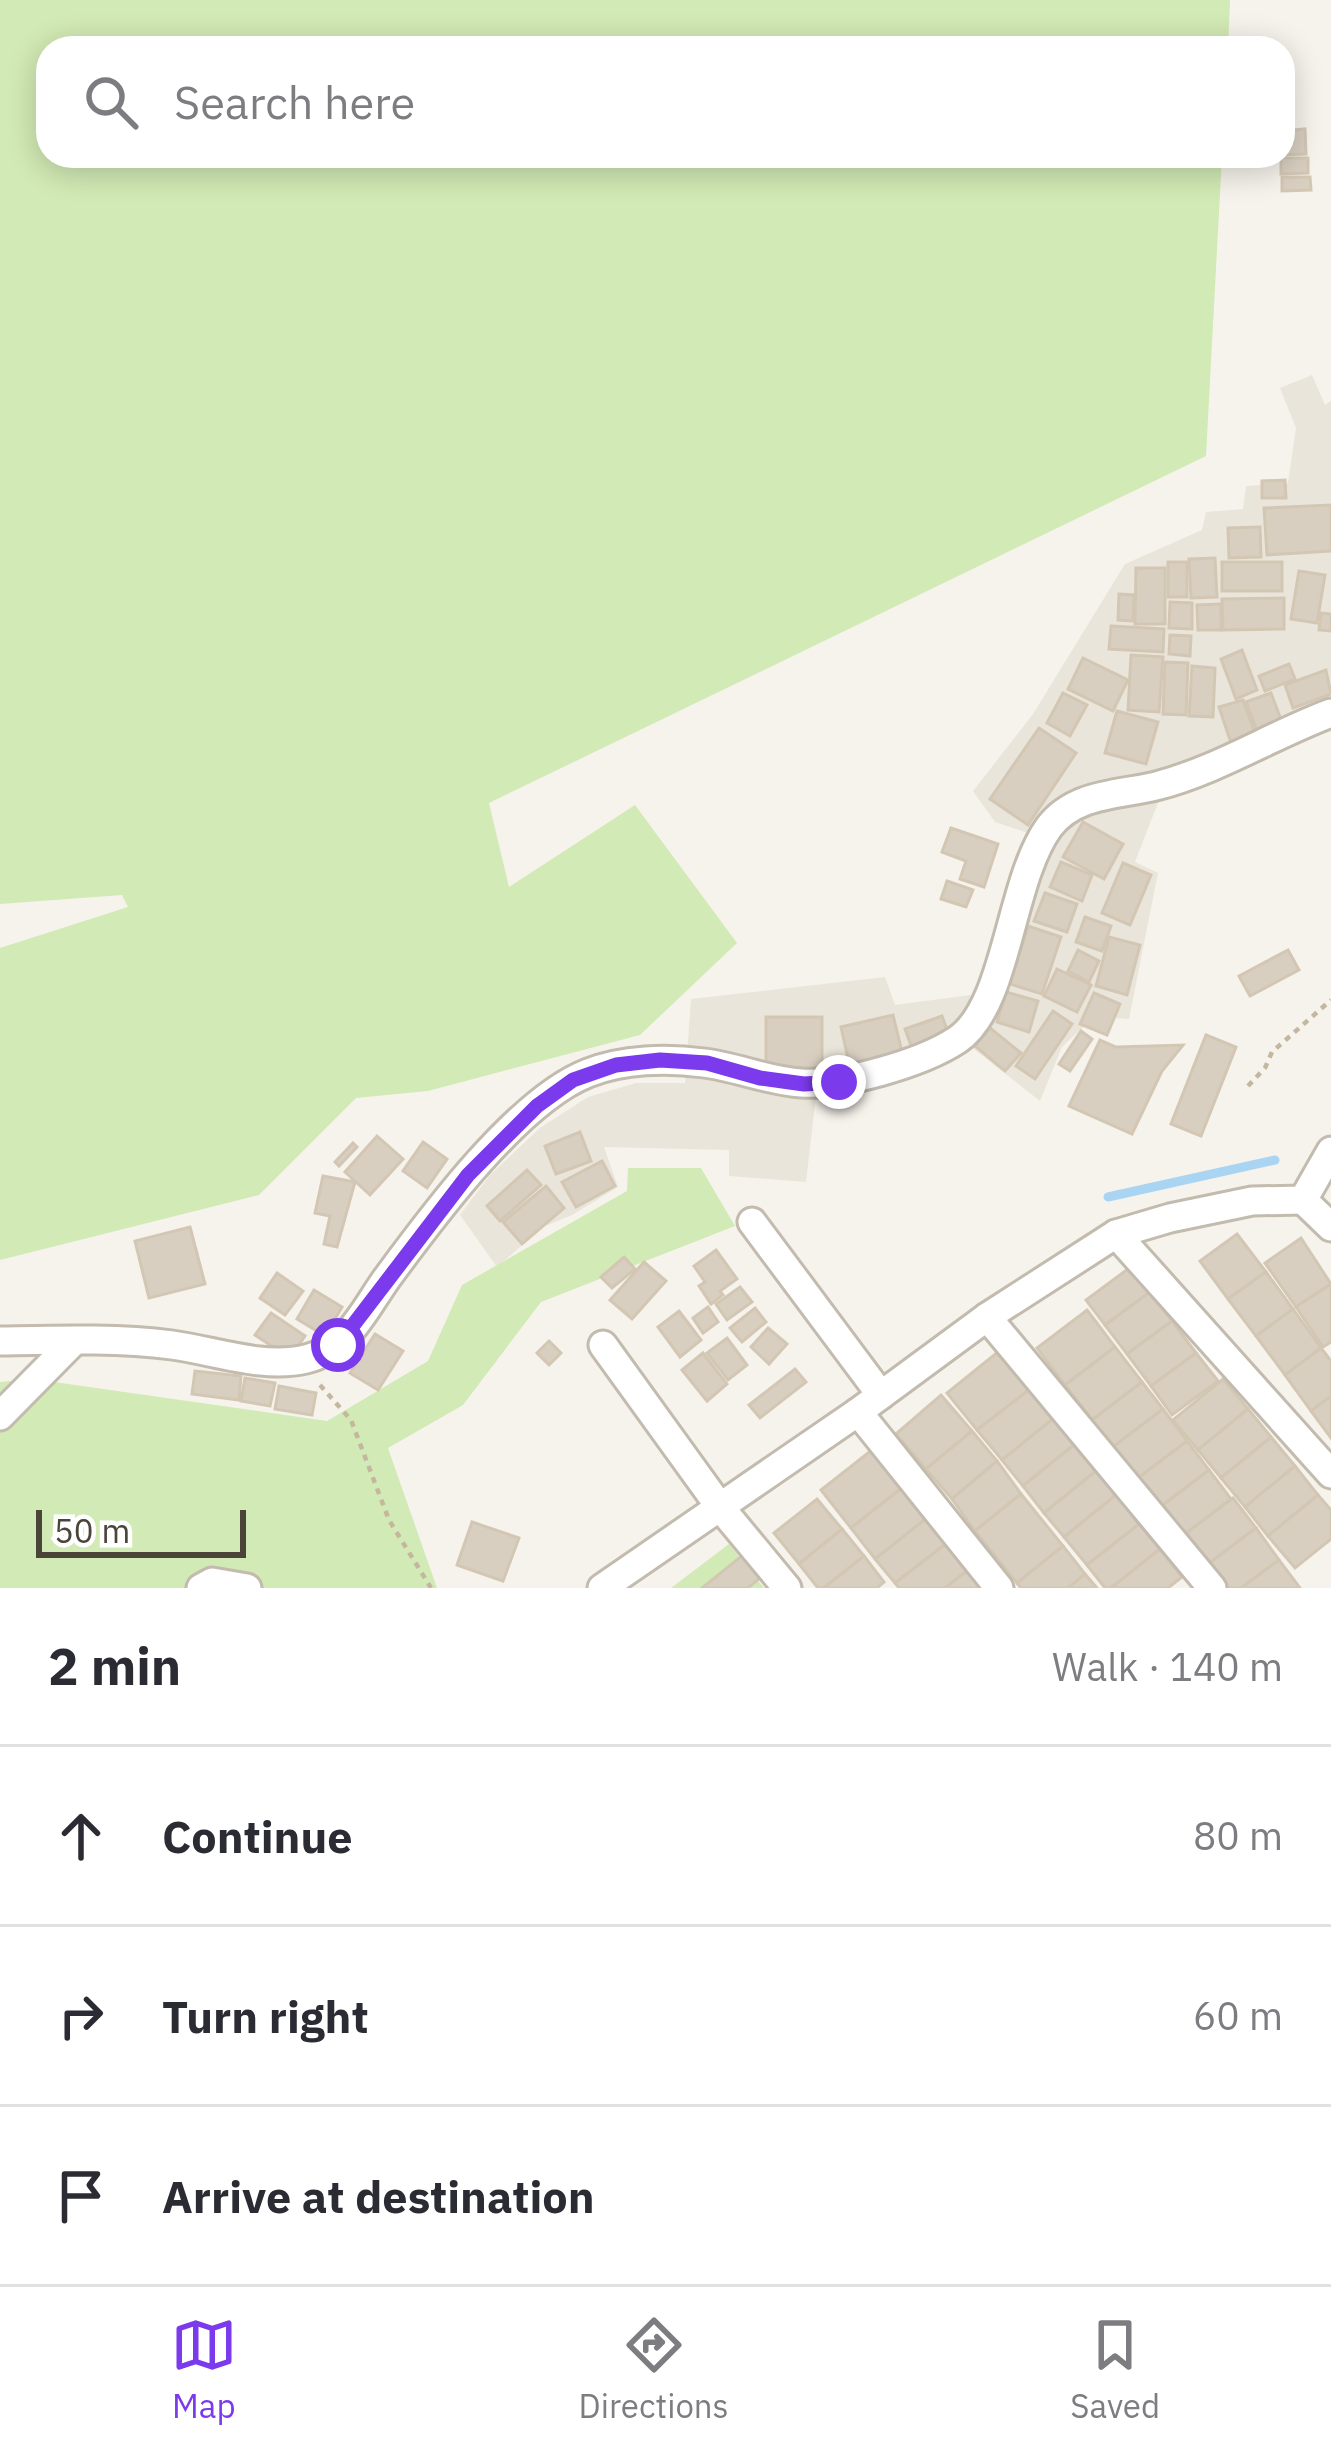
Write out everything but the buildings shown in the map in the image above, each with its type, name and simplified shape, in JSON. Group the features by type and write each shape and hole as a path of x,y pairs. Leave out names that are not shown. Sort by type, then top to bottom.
{"street":[{"path":"0,1341 170,1345 272,1361 304,1360 338,1345 468,1175 556,1090 589,1072 660,1060 707,1063 804,1084 839,1082 918,1058 958,1040 983,1013 1028,868 1050,826 1071,807 1098,796 1195,775 1331,712"},
{"path":"1303,1200 1331,1151"},
{"path":"602,1588 870,1404 987,1317 1116,1234 1252,1201 1303,1200 1331,1227"},
{"path":"752,1222 870,1404 999,1588"},
{"path":"1116,1234 1331,1474"},
{"path":"987,1317 1213,1588"},
{"path":"0,1416 74,1341"},
{"path":"603,1345 720,1507 787,1588"},
{"path":"201,1588 212,1582 247,1588"}],"path":[{"path":"1248,1086 1272,1052 1331,1000"},
{"path":"304,1360 351,1420 389,1520 430,1588"}],"shaded area":[{"path":"1312,375 1325,405 1331,401 1331,716 1163,790 1135,862 1158,873 1129,1019 1100,1017 1082,1028 1062,1047 1040,1101 956,1035 818,1079 806,1182 729,1176 729,1150 604,1147 618,1187 543,1227 497,1267 460,1215 490,1175 540,1128 588,1097 636,1083 685,1083 691,999 885,977 895,1005 978,994 1028,833 995,822 973,791 1033,714 1125,564 1202,530 1206,512 1243,509 1246,486 1288,483 1296,428 1280,388"}],"green space":[{"path":"0,0 1230,0 1228,36 36,36 36,168 1221,168 1206,456 489,803 509,887 635,805 737,943 640,1035 428,1091 356,1098 259,1195 0,1260 0,948 128,907 122,895 0,904"},
{"path":"628,1168 701,1168 735,1226 541,1302 463,1405 388,1448 437,1588 0,1588 0,1382 33,1379 327,1421 428,1361 462,1285 627,1191"},
{"path":"729,1544 764,1588 671,1588"}],"waterway":[{"path":"1108,1197 1275,1160"}],"route":[{"path":"338,1345 468,1175 537,1106 573,1080 616,1065 660,1060 707,1063 804,1084 839,1082"}]}
